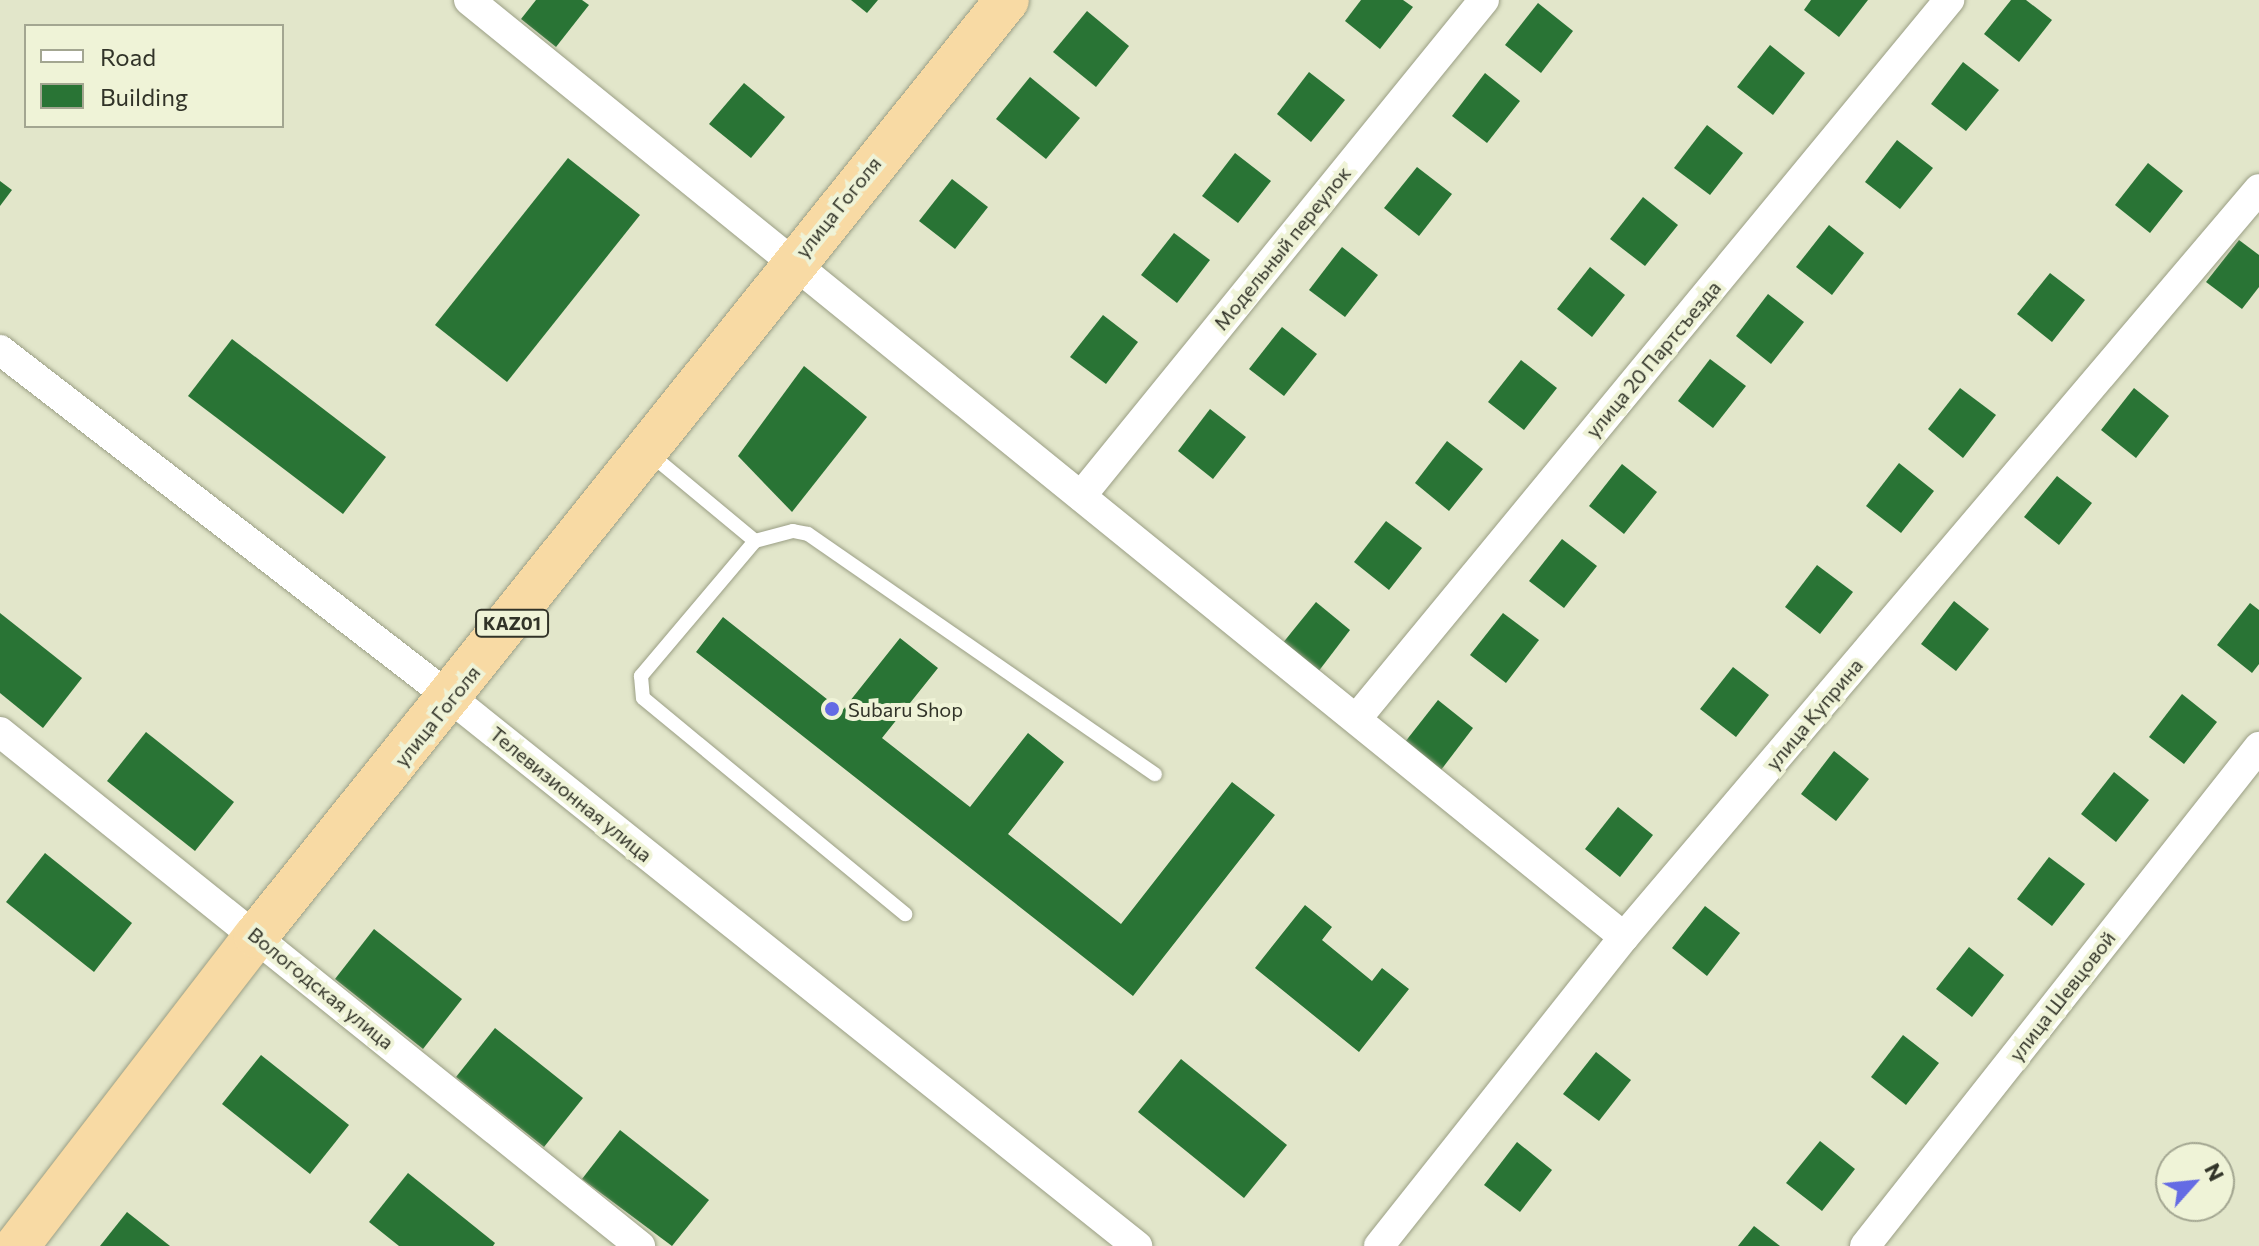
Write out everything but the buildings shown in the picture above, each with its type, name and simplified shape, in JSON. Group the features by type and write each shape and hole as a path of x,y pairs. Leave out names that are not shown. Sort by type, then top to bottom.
{"highway":[{"name":"улица Гоголя","path":"17,1246 256,936 452,699 790,266 1007,0"}],"street":[{"name":"Модельный переулок","path":"1081,496 1484,0"},
{"name":"улица 20 Партсъезда","path":"1357,718 1949,0"},
{"path":"471,1 790,266 1357,718 1624,937"},
{"name":"улица Куприна","path":"1379,1246 1624,937 2259,189"},
{"name":"Телевизионная улица","path":"0,350 452,699 1137,1246"},
{"name":"Вологодская улица","path":"0,732 640,1246"},
{"name":"улица Шевцовой","path":"1865,1246 2259,747"}],"lane":[{"path":"646,451 755,541"},
{"path":"905,914 643,698 641,676 755,541 793,531 808,534 1155,774"}],"place":[{"name":"Subaru Shop","path":"832,709"}]}
